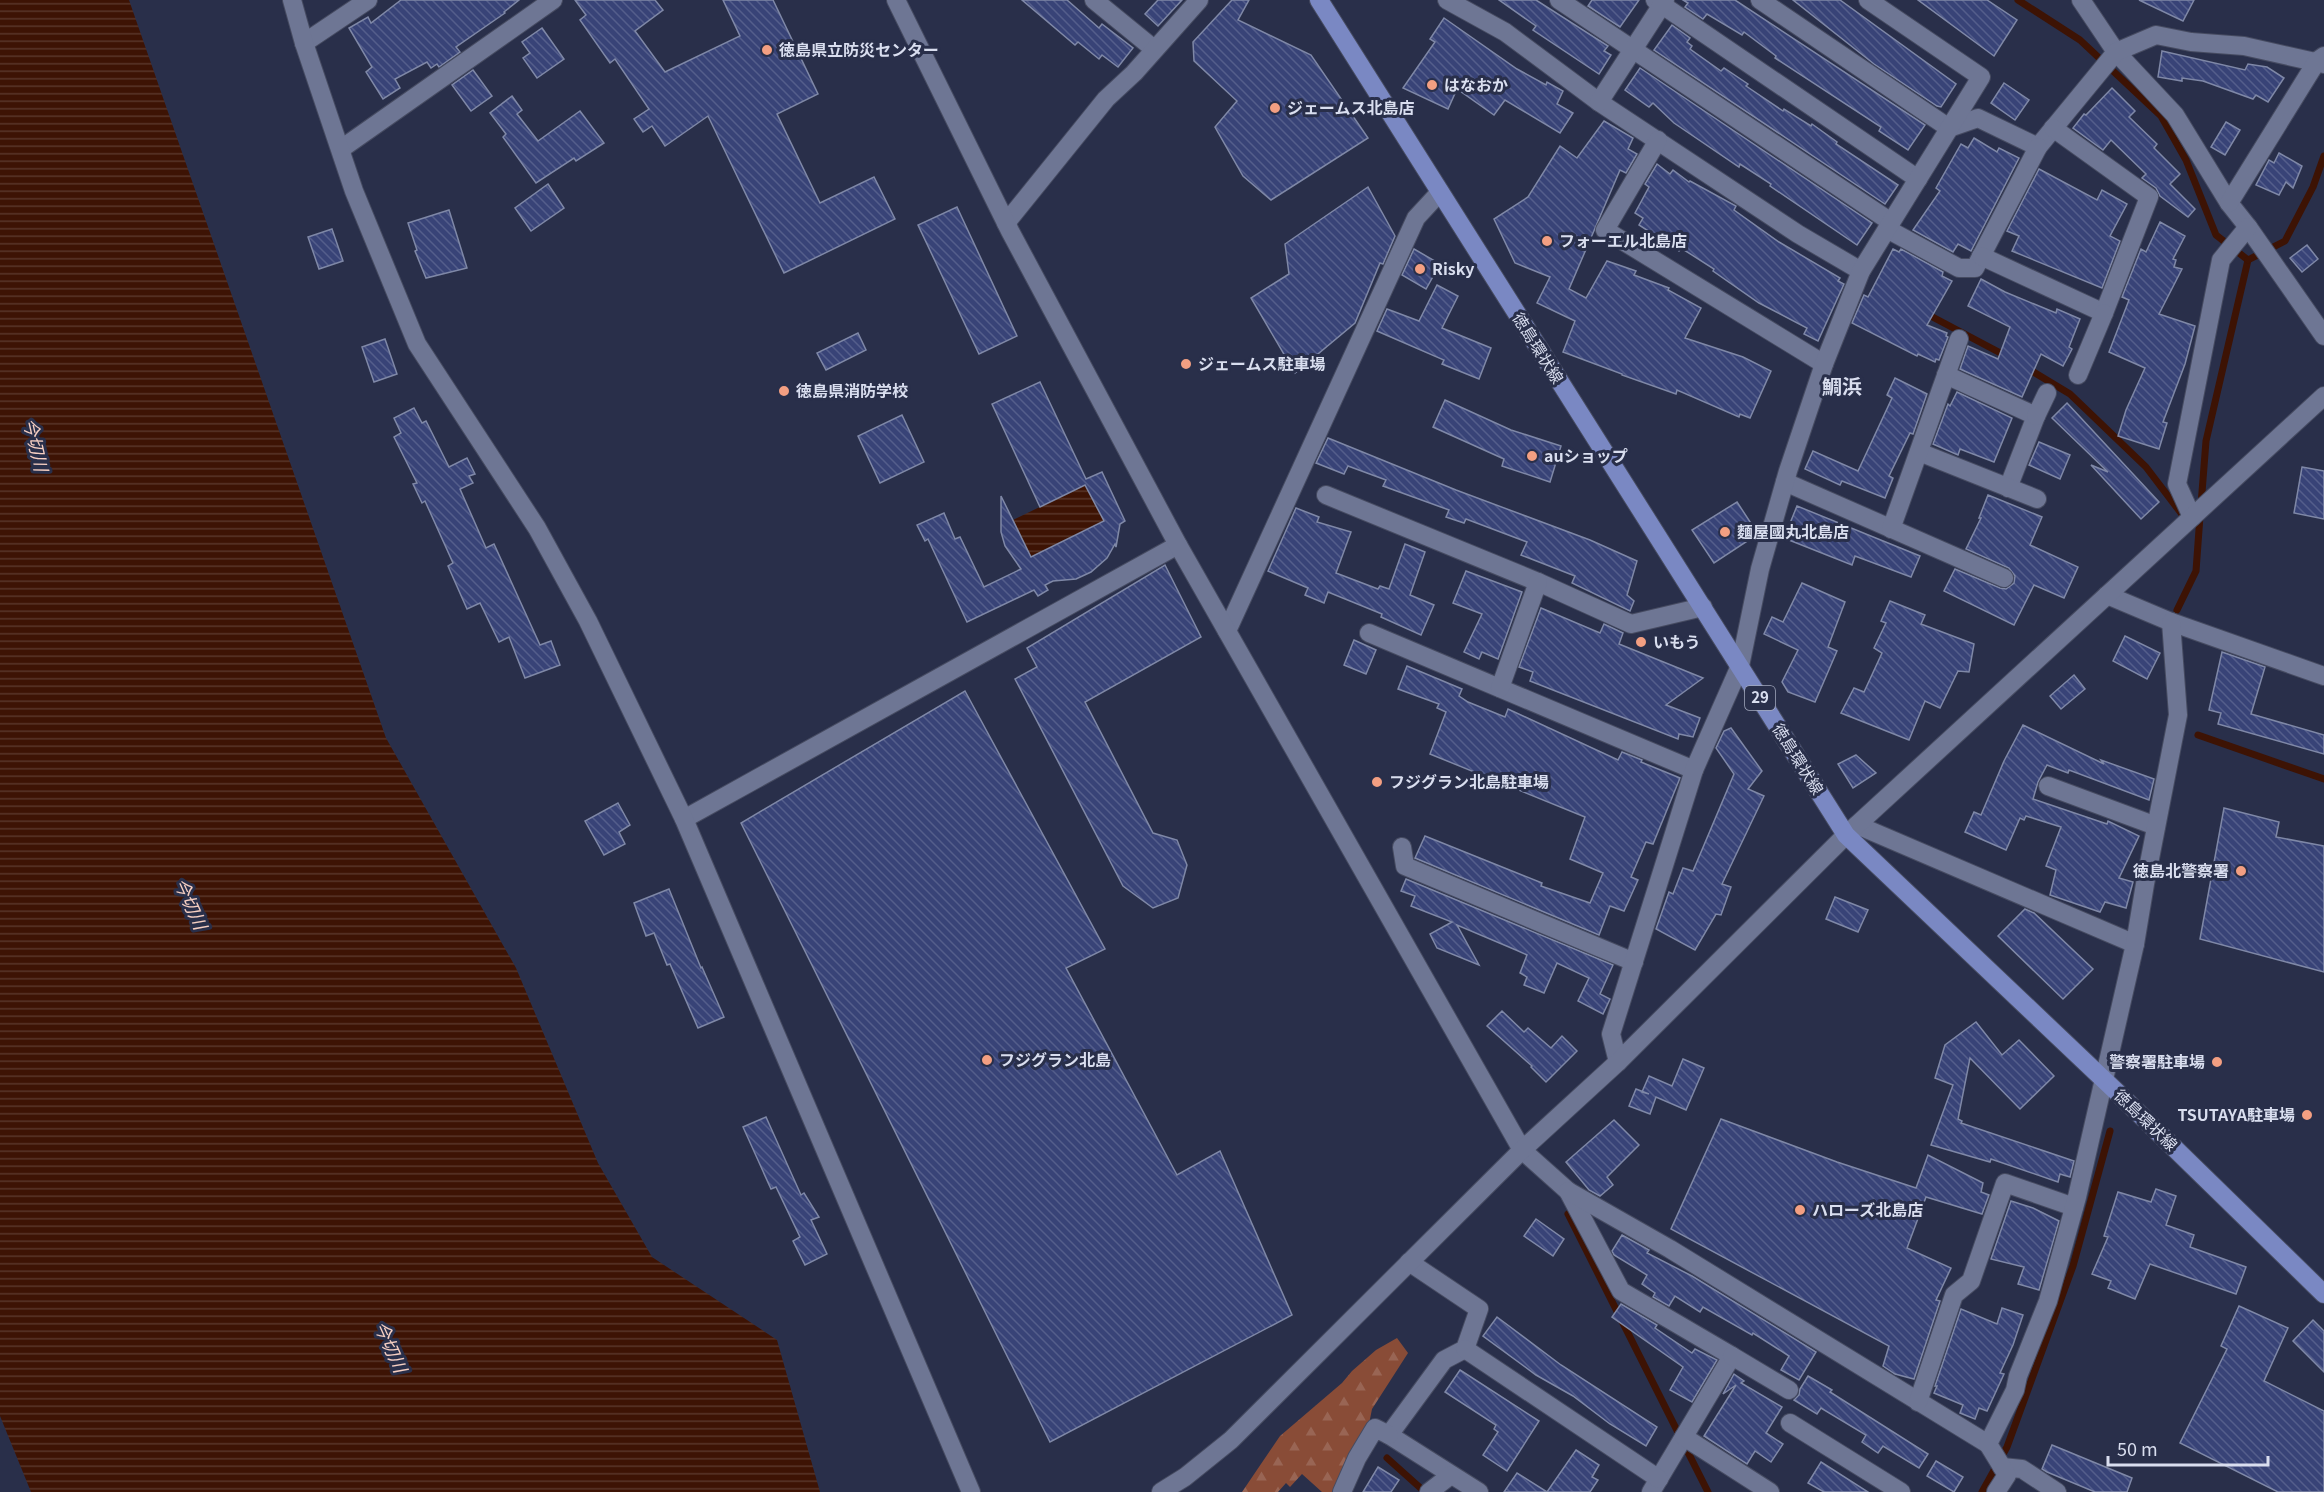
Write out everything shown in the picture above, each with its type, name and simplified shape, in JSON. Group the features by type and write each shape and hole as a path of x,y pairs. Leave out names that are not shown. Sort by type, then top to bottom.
{"main road":[{"name":"徳島環状線","path":"1319,0 1740,666 1852,830 2324,1294"}],"street":[{"path":"292,0 304,43 354,191 417,344 537,528 588,621 684,819 971,1492"},
{"path":"304,43 368,0"},
{"path":"341,149 553,0"},
{"path":"1094,0 1154,49"},
{"path":"1006,223 1106,99 1134,73 1199,0"},
{"path":"1448,0 1505,33 1599,102 1798,234 1861,272"},
{"path":"1559,0 1889,226 1959,268 1975,268 2038,147 2116,52 2156,35 2191,42 2244,46 2322,60 2229,203"},
{"path":"1760,0 1949,128"},
{"path":"1618,1062 1611,1034 1695,770 1740,666 1760,569 1785,482 1824,364 1861,272 1981,77 1868,0"},
{"path":"2081,0 2116,52 2175,115 2229,203 2324,336"},
{"path":"897,1 1006,223 1178,545 1522,1150 1568,1191 1670,1248 1988,1444 2007,1475 1995,1492"},
{"path":"1599,102 1661,2 1918,179"},
{"path":"1949,128 1978,117 2038,147"},
{"path":"2053,128 2149,197 2078,375"},
{"path":"1658,140 1605,230 1824,364"},
{"path":"1227,631 1416,218 1440,192"},
{"path":"2192,517 2177,484 2221,260 2248,227"},
{"path":"1982,256 2104,313"},
{"path":"1891,529 1959,339"},
{"path":"1946,375 2036,416"},
{"path":"2008,488 2047,393"},
{"path":"1161,1492 1185,1477 1231,1440 1522,1150 1618,1062 1852,830 2324,396"},
{"path":"1918,452 2037,499"},
{"path":"1785,482 2004,578"},
{"path":"1326,495 1538,582 1631,624 1703,607"},
{"path":"684,819 1178,545"},
{"path":"1500,688 1538,582"},
{"path":"2107,595 2171,622 2324,676"},
{"path":"1988,1444 2015,1390 2018,1376 2048,1301 2074,1207 2135,945 2178,715 2171,622"},
{"path":"1369,633 1695,770"},
{"path":"2048,786 2156,826"},
{"path":"1852,830 2135,945"},
{"path":"1402,847 1405,866 1634,962"},
{"path":"1918,1402 1954,1294 1971,1281 2005,1183 2074,1207"},
{"path":"1568,1191 1621,1291 1789,1390"},
{"path":"1389,1435 1444,1360 1465,1348 1479,1309 1409,1262"},
{"path":"1465,1348 1655,1485 1732,1356"},
{"path":"1790,1423 1901,1492"},
{"path":"1341,1492 1357,1458 1375,1428 1479,1492"},
{"path":"1684,1437 1770,1492"},
{"path":"2002,1467 2022,1469 2057,1492"},
{"path":"1429,1492 1452,1474"}],"green space":[{"path":"1397,1338 1408,1353 1372,1409 1369,1424 1352,1450 1332,1492 1322,1492 1302,1474 1290,1487 1286,1483 1278,1492 1242,1492 1280,1436 1342,1383 1376,1350"}],"water":[{"name":"今切川","path":"0,0 129,0 386,738 516,968 598,1163 652,1257 777,1340 820,1492 31,1492 0,1416"},
{"path":"1085,485 1104,521 1031,557 1013,520"}],"building":[{"path":"401,0 519,0 505,13 456,47 460,52 439,67 437,64 431,68 427,62 395,79 400,88 383,99 366,72 372,67 349,28 368,17 371,23"},
{"path":"575,0 655,0 663,10 635,31 665,72 740,36 723,0 773,0 818,94 777,114 820,203 874,177 895,219 784,273 708,116 665,146 652,126 643,132 634,119 649,109 615,59 610,63 580,20 586,15"},
{"path":"1022,0 1067,0 1099,28 1102,24 1133,48 1118,67 1102,55 1099,59 1078,42 1075,45"},
{"path":"1158,0 1182,0 1158,26 1145,14"},
{"name":"ジェームス北島店","path":"1232,0 1249,0 1238,20 1311,55 1368,138 1271,200 1243,176 1215,127 1237,101 1194,61 1193,42"},
{"path":"1499,0 1536,0 1608,46 1604,51 1611,55 1599,74 1533,30 1536,26"},
{"path":"1592,0 1639,0 1620,27 1588,6"},
{"path":"1683,0 1735,0 1925,125 1908,150 1879,131 1881,127 1775,58 1776,56 1744,32 1742,35 1707,14 1703,19 1685,7 1688,3"},
{"path":"1793,0 1840,0 1956,84 1941,107 1937,106 1874,64"},
{"path":"1918,0 1987,0 2017,20 1994,56"},
{"path":"2139,0 2194,0 2183,21"},
{"path":"1444,18 1517,69 1546,85 1547,82 1563,91 1557,104 1573,113 1560,133 1505,100 1494,115 1457,89 1448,109 1403,88 1435,42 1430,39"},
{"path":"1672,25 1690,38 1687,42 1692,46 1690,49 1721,71 1724,68 1783,111 1784,109 1811,126 1812,124 1837,142 1836,144 1898,185 1885,204 1654,50"},
{"path":"542,28 564,59 537,78 523,58 530,53 522,42"},
{"path":"2162,51 2245,70 2248,64 2267,67 2284,78 2268,102 2256,95 2253,99 2203,81 2182,78 2182,81 2158,77"},
{"path":"1640,68 1872,223 1857,245 1770,186 1771,184 1740,164 1739,167 1674,123 1653,103 1649,107 1625,90"},
{"path":"473,70 492,96 471,111 452,85"},
{"path":"2004,83 2029,100 2015,120 1991,103"},
{"path":"2112,88 2135,111 2129,117 2157,144 2154,148 2180,174 2170,184 2195,209 2188,217 2160,196 2156,188 2142,178 2146,174 2111,140 2103,150 2073,128 2084,114 2086,115"},
{"path":"512,96 522,110 517,114 538,141 580,111 604,143 576,161 574,158 536,183 503,137 506,134 490,113"},
{"path":"1604,121 1633,138 1628,149 1637,154 1626,173 1620,170 1569,289 1586,298 1607,261 1636,271 1634,275 1669,288 1668,290 1701,308 1685,338 1743,357 1771,371 1750,418 1740,414 1739,417 1677,390 1676,394 1563,352 1575,321 1537,303 1550,277 1515,263 1494,219 1528,197 1560,146 1577,158"},
{"path":"2226,122 2240,130 2225,155 2211,147"},
{"path":"1974,138 1997,152 1999,148 2019,158 1971,251 1958,244 1953,252 1913,230 1940,191 1936,188 1961,144 1968,148"},
{"path":"2279,153 2302,166 2293,188 2286,182 2279,195 2256,185 2269,160 2274,163"},
{"path":"1657,164 1670,174 1673,170 1689,182 1736,206 1734,210 1779,242 1840,278 1838,281 1844,284 1818,341 1804,334 1807,328 1759,303 1713,271 1714,269 1681,248 1679,251 1639,225 1643,218 1635,213 1649,187 1645,184"},
{"path":"2039,169 2097,200 2102,190 2127,204 2110,236 2120,241 2102,288 2012,251 2019,236 2007,231"},
{"path":"548,184 564,208 531,231 515,208"},
{"path":"1368,187 1395,236 1383,264 1380,263 1355,323 1295,373 1251,298 1289,274 1285,244"},
{"path":"957,207 1017,336 979,354 918,225"},
{"path":"449,210 467,268 426,278 415,251 417,250 408,223"},
{"path":"2160,222 2185,236 2173,259 2176,260 2174,267 2182,269 2159,314 2195,326 2185,364 2163,422 2167,423 2159,449 2118,436 2126,410 2145,368 2109,352 2129,300 2122,297 2141,249 2146,252"},
{"path":"332,229 343,261 319,269 308,237"},
{"path":"2307,245 2318,259 2302,272 2290,258"},
{"name":"Risky","path":"1414,249 1440,264 1426,289 1402,275"},
{"path":"1893,249 1899,252 1901,249 1943,272 1942,276 1952,281 1927,325 1947,333 1948,337 1939,360 1936,359 1935,362 1918,354 1917,356 1852,323 1864,295 1868,297"},
{"path":"1981,279 2005,292 2056,313 2057,309 2080,319 2069,347 2072,349 2063,366 2041,354 2022,397 1960,369 1968,346 1998,359 2010,327 1968,306"},
{"path":"1437,285 1458,296 1442,328 1491,348 1479,379 1442,364 1444,360 1377,331 1387,309 1419,321"},
{"path":"858,333 866,350 826,370 817,353"},
{"path":"385,339 397,374 374,382 362,347"},
{"path":"1895,378 1927,394 1913,434 1910,433 1889,476 1893,478 1885,498 1842,481 1840,485 1805,469 1813,451 1858,471 1892,398 1887,395"},
{"path":"1040,382 1086,479 1102,472 1125,521 1120,524 1116,547 1115,544 1107,558 1091,572 1076,579 1053,581 1045,585 1048,590 1038,596 1034,590 967,622 928,539 925,541 917,525 944,513 955,539 960,537 984,587 1021,569 1005,546 1001,532 1001,496 1031,557 1104,521 1085,485 1040,507 992,404"},
{"path":"1957,392 2012,418 1994,462 1960,449 1958,455 1933,444 1948,404 1950,406"},
{"path":"1445,400 1511,430 1561,446 1550,482 1502,466 1504,459 1433,427"},
{"path":"2067,403 2159,502 2141,519 2091,465 2108,472 2052,418"},
{"path":"414,408 422,423 426,421 449,467 467,458 475,474 469,476 473,483 460,489 486,548 494,544 540,645 551,641 560,665 525,678 509,637 499,642 480,603 467,609 448,566 453,563 425,501 422,503 413,484 417,483 394,437 401,433 394,418"},
{"path":"902,415 924,462 880,483 858,436"},
{"path":"1328,438 1456,490 1590,540 1637,561 1627,595 1634,601 1630,611 1572,583 1575,576 1521,555 1527,542 1466,519 1464,523 1446,517 1449,510 1383,486 1386,480 1348,466 1344,474 1316,463"},
{"path":"2039,442 2070,455 2060,479 2029,465"},
{"path":"2302,467 2324,471 2324,519 2294,513"},
{"path":"1988,495 2042,517 2030,545 2078,567 2064,598 2034,585 2014,625 1944,591 1955,569 2000,588 2006,589 2014,583 2015,576 2009,568 1966,549 1981,518 1979,518"},
{"name":"麵屋國丸北島店","path":"1737,502 1758,534 1714,563 1692,530"},
{"path":"1797,506 1920,556 1911,577 1855,556 1852,565 1784,538"},
{"path":"1296,508 1319,517 1317,522 1351,532 1336,573 1378,589 1380,586 1389,589 1405,544 1425,552 1410,595 1434,605 1421,635 1381,617 1382,614 1328,592 1324,603 1305,595 1308,588 1268,571"},
{"path":"1165,565 1201,637 1085,702 1153,833 1177,840 1187,865 1178,898 1153,908 1123,886 1015,679 1037,667 1027,648"},
{"path":"1466,571 1522,592 1498,659 1482,652 1479,659 1464,652 1482,614 1453,603"},
{"path":"1802,583 1845,602 1828,647 1837,651 1815,702 1788,692 1782,682 1798,650 1764,634 1772,617 1783,622"},
{"path":"1890,601 1925,615 1921,624 1974,644 1969,672 1958,671 1940,708 1925,701 1909,740 1841,713 1854,688 1864,692 1882,653 1874,648 1886,623 1881,621"},
{"path":"1541,608 1600,633 1604,624 1623,633 1619,644 1703,678 1666,705 1700,718 1693,737 1679,734 1678,739 1530,681 1533,672 1519,667"},
{"path":"2125,636 2160,653 2147,679 2113,661"},
{"path":"1354,640 1376,650 1366,674 1344,665"},
{"path":"2222,652 2265,667 2251,714 2324,735 2324,754 2218,724 2221,713 2209,710"},
{"path":"1407,666 1462,689 1459,696 1468,702 1505,717 1508,709 1618,760 1622,752 1680,778 1653,844 1646,842 1631,877 1638,880 1624,911 1610,906 1599,935 1415,858 1425,836 1542,883 1541,886 1590,903 1603,873 1570,859 1585,817 1430,754 1446,712 1437,708 1439,704 1398,689"},
{"path":"2074,675 2085,689 2061,709 2050,696"},
{"name":"フジグラン北島","path":"965,691 1105,949 1066,968 1177,1175 1220,1151 1292,1315 1050,1442 741,823"},
{"path":"2023,725 2104,764 2101,760 2154,779 2149,800 2069,770 2068,773 2047,765 2038,782 2033,799 2107,824 2108,821 2139,836 2119,878 2133,882 2126,908 2105,902 2100,912 2050,895 2056,870 2046,866 2061,827 2026,816 2024,820 2020,818 2006,850 1965,832 1974,812 1981,815 2004,761"},
{"path":"1731,728 1762,771 1748,789 1764,796 1722,884 1731,887 1721,915 1716,914 1695,950 1656,929 1669,892 1673,894 1683,868 1693,871 1734,774 1716,748 1724,731"},
{"path":"1856,755 1876,773 1853,788 1838,764"},
{"path":"618,803 630,825 619,832 625,844 604,855 585,821"},
{"name":"徳島北警察署","path":"2224,808 2279,822 2276,837 2324,846 2324,972 2200,939"},
{"path":"1406,879 1613,965 1600,994 1610,999 1603,1014 1578,1001 1589,978 1557,963 1544,993 1524,985 1527,977 1520,973 1527,955 1457,925 1479,965 1437,948 1430,934 1452,922 1411,906 1415,896 1401,891"},
{"path":"669,889 724,1017 698,1028 654,933 646,936 634,903"},
{"path":"1835,897 1868,910 1858,932 1826,919"},
{"path":"2025,909 2034,913 2093,969 2063,999 1998,936"},
{"path":"1502,1011 1524,1032 1528,1028 1551,1048 1562,1036 1577,1051 1546,1082 1532,1066 1487,1026"},
{"path":"1976,1022 2002,1055 2019,1040 2054,1076 2020,1109 1970,1058 1958,1119 1962,1121 1961,1123 2074,1161 2070,1177 2060,1174 2058,1182 1991,1159 1990,1162 1931,1145 1953,1085 1935,1078 1945,1045"},
{"path":"1683,1059 1704,1068 1686,1110 1656,1097 1650,1114 1629,1106 1636,1089 1642,1091 1649,1076 1672,1086"},
{"path":"766,1117 801,1195 804,1193 819,1217 811,1220 827,1254 805,1265 793,1241 800,1237 776,1187 771,1189 743,1127"},
{"name":"ハローズ北島店","path":"1721,1119 1837,1162 1916,1188 1928,1155 1983,1183 1981,1192 1989,1195 1982,1214 1926,1197 1907,1248 1951,1268 1936,1300 1940,1301 1914,1379 1895,1374 1883,1366 1889,1346 1671,1229"},
{"path":"1614,1120 1639,1145 1607,1177 1613,1185 1600,1196 1589,1190 1566,1162"},
{"path":"2156,1189 2176,1196 2166,1225 2194,1235 2190,1247 2246,1267 2236,1294 2150,1264 2135,1299 2108,1288 2111,1281 2092,1274 2108,1237 2104,1236 2118,1192 2151,1202"},
{"path":"2011,1201 2033,1208 2059,1221 2039,1290 2018,1284 2024,1267 1991,1259"},
{"path":"1536,1219 1564,1239 1553,1256 1524,1236"},
{"path":"1622,1235 1649,1250 1647,1253 1692,1276 1816,1352 1799,1380 1781,1370 1789,1356 1753,1333 1752,1335 1703,1307 1700,1312 1675,1296 1669,1306 1653,1297 1655,1293 1642,1284 1647,1275 1614,1255 1612,1251"},
{"path":"1621,1304 1657,1325 1655,1328 1692,1353 1695,1349 1717,1360 1692,1402 1670,1390 1683,1367 1612,1317"},
{"path":"2239,1306 2288,1328 2264,1381 2324,1411 2324,1492 2278,1492 2180,1443 2227,1349 2221,1346"},
{"path":"2002,1308 2023,1315 2000,1373 2004,1374 1987,1411 1979,1408 1975,1419 1960,1413 1963,1405 1934,1393 1937,1386 1935,1386 1961,1309 1997,1324"},
{"path":"1497,1317 1561,1365 1657,1427 1646,1446 1610,1424 1573,1396 1536,1375 1483,1336"},
{"path":"2313,1320 2324,1331 2324,1372 2293,1341"},
{"path":"1460,1370 1539,1421 1507,1471 1483,1455 1498,1432 1494,1429 1496,1425 1445,1392"},
{"path":"1734,1374 1744,1381 1741,1383 1782,1407 1766,1433 1783,1444 1771,1462 1755,1451 1747,1464 1704,1436 1736,1385 1723,1394"},
{"path":"1808,1376 1928,1454 1919,1468 1883,1446 1878,1453 1862,1442 1866,1435 1821,1408 1817,1414 1794,1400"},
{"path":"2052,1445 2132,1478 2127,1492 2095,1492 2042,1469"},
{"path":"1576,1450 1599,1465 1592,1477 1598,1480 1590,1492 1547,1492"},
{"path":"1936,1461 1963,1477 1954,1492 1927,1476"},
{"path":"1821,1462 1868,1492 1824,1492 1808,1483"},
{"path":"1378,1467 1399,1480 1391,1492 1363,1492"},
{"path":"1517,1473 1547,1492 1504,1492"}],"waterway":[{"path":"2018,0 2080,40 2161,116 2186,160 2216,235 2248,260 2206,441 2201,505"},
{"path":"2248,260 2285,241 2313,187 2324,156"},
{"path":"1925,313 2008,357"},
{"path":"2025,367 2070,394 2146,467 2184,517"},
{"path":"2177,610 2196,571 2200,516"},
{"path":"2198,735 2324,779"},
{"path":"1982,1492 2007,1447 2073,1266 2110,1131"},
{"path":"1568,1214 1708,1492"},
{"path":"1387,1458 1425,1492"}],"place":[{"name":"徳島県立防災センター","path":"767,50"},
{"name":"はなおか","path":"1432,85"},
{"name":"ジェームス北島店","path":"1275,108"},
{"name":"フォーエル北島店","path":"1547,241"},
{"name":"Risky","path":"1420,269"},
{"name":"ジェームス駐車場","path":"1186,364"},
{"name":"徳島県消防学校","path":"784,391"},
{"name":"auショップ","path":"1532,456"},
{"name":"麵屋國丸北島店","path":"1725,532"},
{"name":"いもう","path":"1641,642"},
{"name":"フジグラン北島駐車場","path":"1377,782"},
{"name":"徳島北警察署","path":"2241,871"},
{"name":"フジグラン北島","path":"987,1060"},
{"name":"警察署駐車場","path":"2217,1062"},
{"name":"TSUTAYA駐車場","path":"2307,1115"},
{"name":"ハローズ北島店","path":"1800,1210"}],"district":[{"name":"鯛浜","path":"1842,387"}]}
